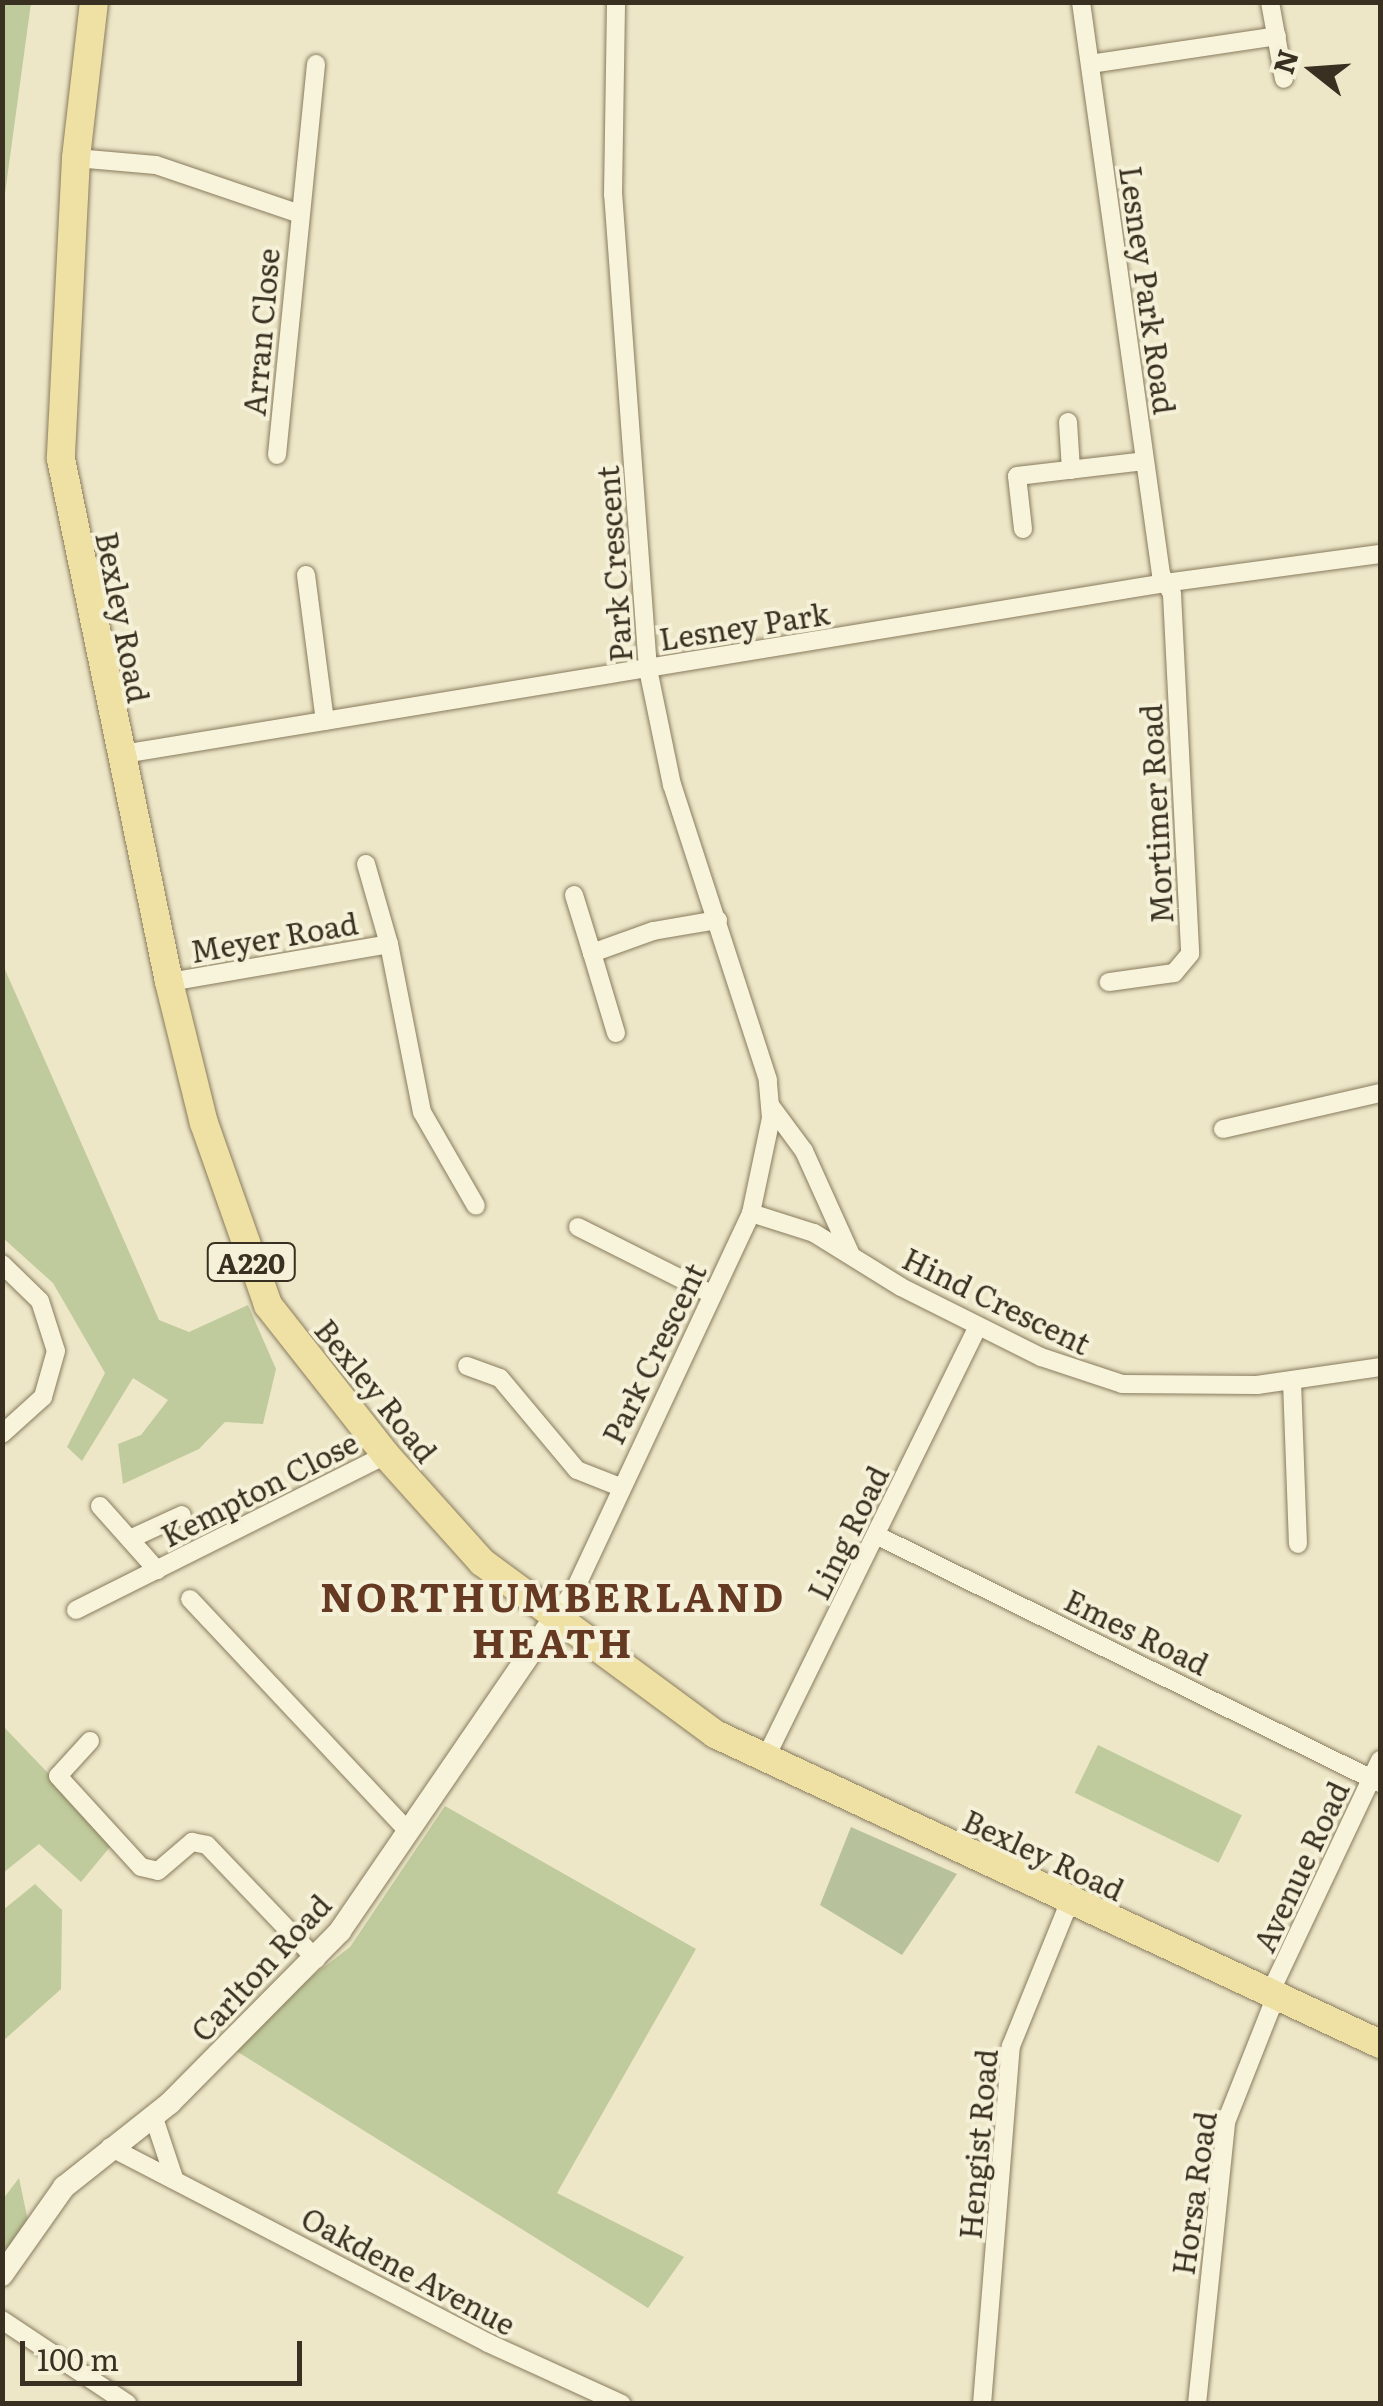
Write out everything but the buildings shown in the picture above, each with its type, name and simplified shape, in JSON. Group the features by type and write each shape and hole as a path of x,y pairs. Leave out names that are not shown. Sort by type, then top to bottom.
{"main road":[{"name":"Bexley Road","path":"94,2 76,158 61,459 117,755 168,982 204,1123 268,1306 386,1455 482,1562 666,1700 764,1761 1380,2044"}],"street":[{"name":"Park Crescent","path":"556,1616 576,1587 751,1213 769,1141 770,1104 718,920 668,771 648,669 613,195 616,2"},
{"name":"Lesney Park Road","path":"1081,2 1144,461 1165,583"},
{"path":"1270,2 1284,80"},
{"path":"1090,64 1277,36"},
{"name":"Arran Close","path":"278,455 297,214 316,64"},
{"name":"Arran Close","path":"76,158 156,165 297,214"},
{"path":"1068,422 1071,470"},
{"path":"1023,529 1017,476 1144,461"},
{"name":"Lesney Park","path":"117,755 1165,583 1380,554"},
{"path":"306,575 325,721"},
{"name":"Mortimer Road","path":"1109,982 1174,973 1190,954 1172,594 1165,583"},
{"name":"Meyer Road","path":"366,864 389,944 422,1112 476,1206"},
{"path":"574,895 616,1033"},
{"path":"592,953 653,931 718,920"},
{"name":"Meyer Road","path":"168,982 389,944"},
{"path":"1223,1129 1380,1093"},
{"name":"Park Crescent","path":"770,1104 804,1150 850,1253"},
{"name":"Hind Crescent","path":"751,1213 850,1253 978,1327 1078,1373 1122,1384 1168,1390 1292,1381 1380,1366"},
{"path":"578,1227 711,1294"},
{"path":"2,1264 40,1302 56,1351 43,1397 2,1434"},
{"name":"Ling Road","path":"764,1761 978,1327"},
{"path":"467,1366 500,1378 577,1470 620,1487"},
{"path":"1292,1381 1298,1544"},
{"name":"Kempton Close","path":"76,1610 386,1455"},
{"name":"Kempton Close","path":"100,1506 157,1570"},
{"name":"Kempton Close","path":"130,1539 182,1515"},
{"name":"Emes Road","path":"876,1536 1376,1781"},
{"path":"190,1599 408,1831"},
{"name":"Carlton Road","path":"2,2275 64,2188 153,2116 316,1958 556,1616"},
{"path":"90,1741 58,1776 141,1867 158,1871 192,1842 207,1844 316,1958"},
{"name":"Avenue Road","path":"1272,1996 1376,1781 1380,1760"},
{"name":"Hengist Road","path":"982,2404 1011,2046 1070,1901"},
{"name":"Horsa Road","path":"1196,2404 1226,2122 1272,1996"},
{"path":"153,2116 174,2178"},
{"name":"Oakdene Avenue","path":"110,2147 488,2344 622,2404"},
{"path":"2,2320 128,2404"}],"green space":[{"path":"2,3 31,3 3,208"},
{"path":"3,965 159,1320 189,1332 248,1305 276,1369 263,1424 225,1422 199,1449 123,1484 118,1444 141,1435 168,1400 133,1378 82,1461 67,1447 105,1373 53,1283 3,1238"},
{"path":"2,1725 114,1842 81,1882 39,1844 3,1873"},
{"path":"1098,1745 1242,1815 1219,1863 1075,1793"},
{"path":"445,1806 696,1949 557,2193 684,2257 648,2308 225,2044 350,1947"},
{"path":"851,1827 957,1874 902,1955 820,1905"},
{"path":"35,1884 62,1910 61,1989 3,2041 3,1910"},
{"path":"19,2178 28,2221 3,2255 3,2199"}],"district":[{"name":"NORTHUMBERLAND HEATH","path":"553,1618"}]}
